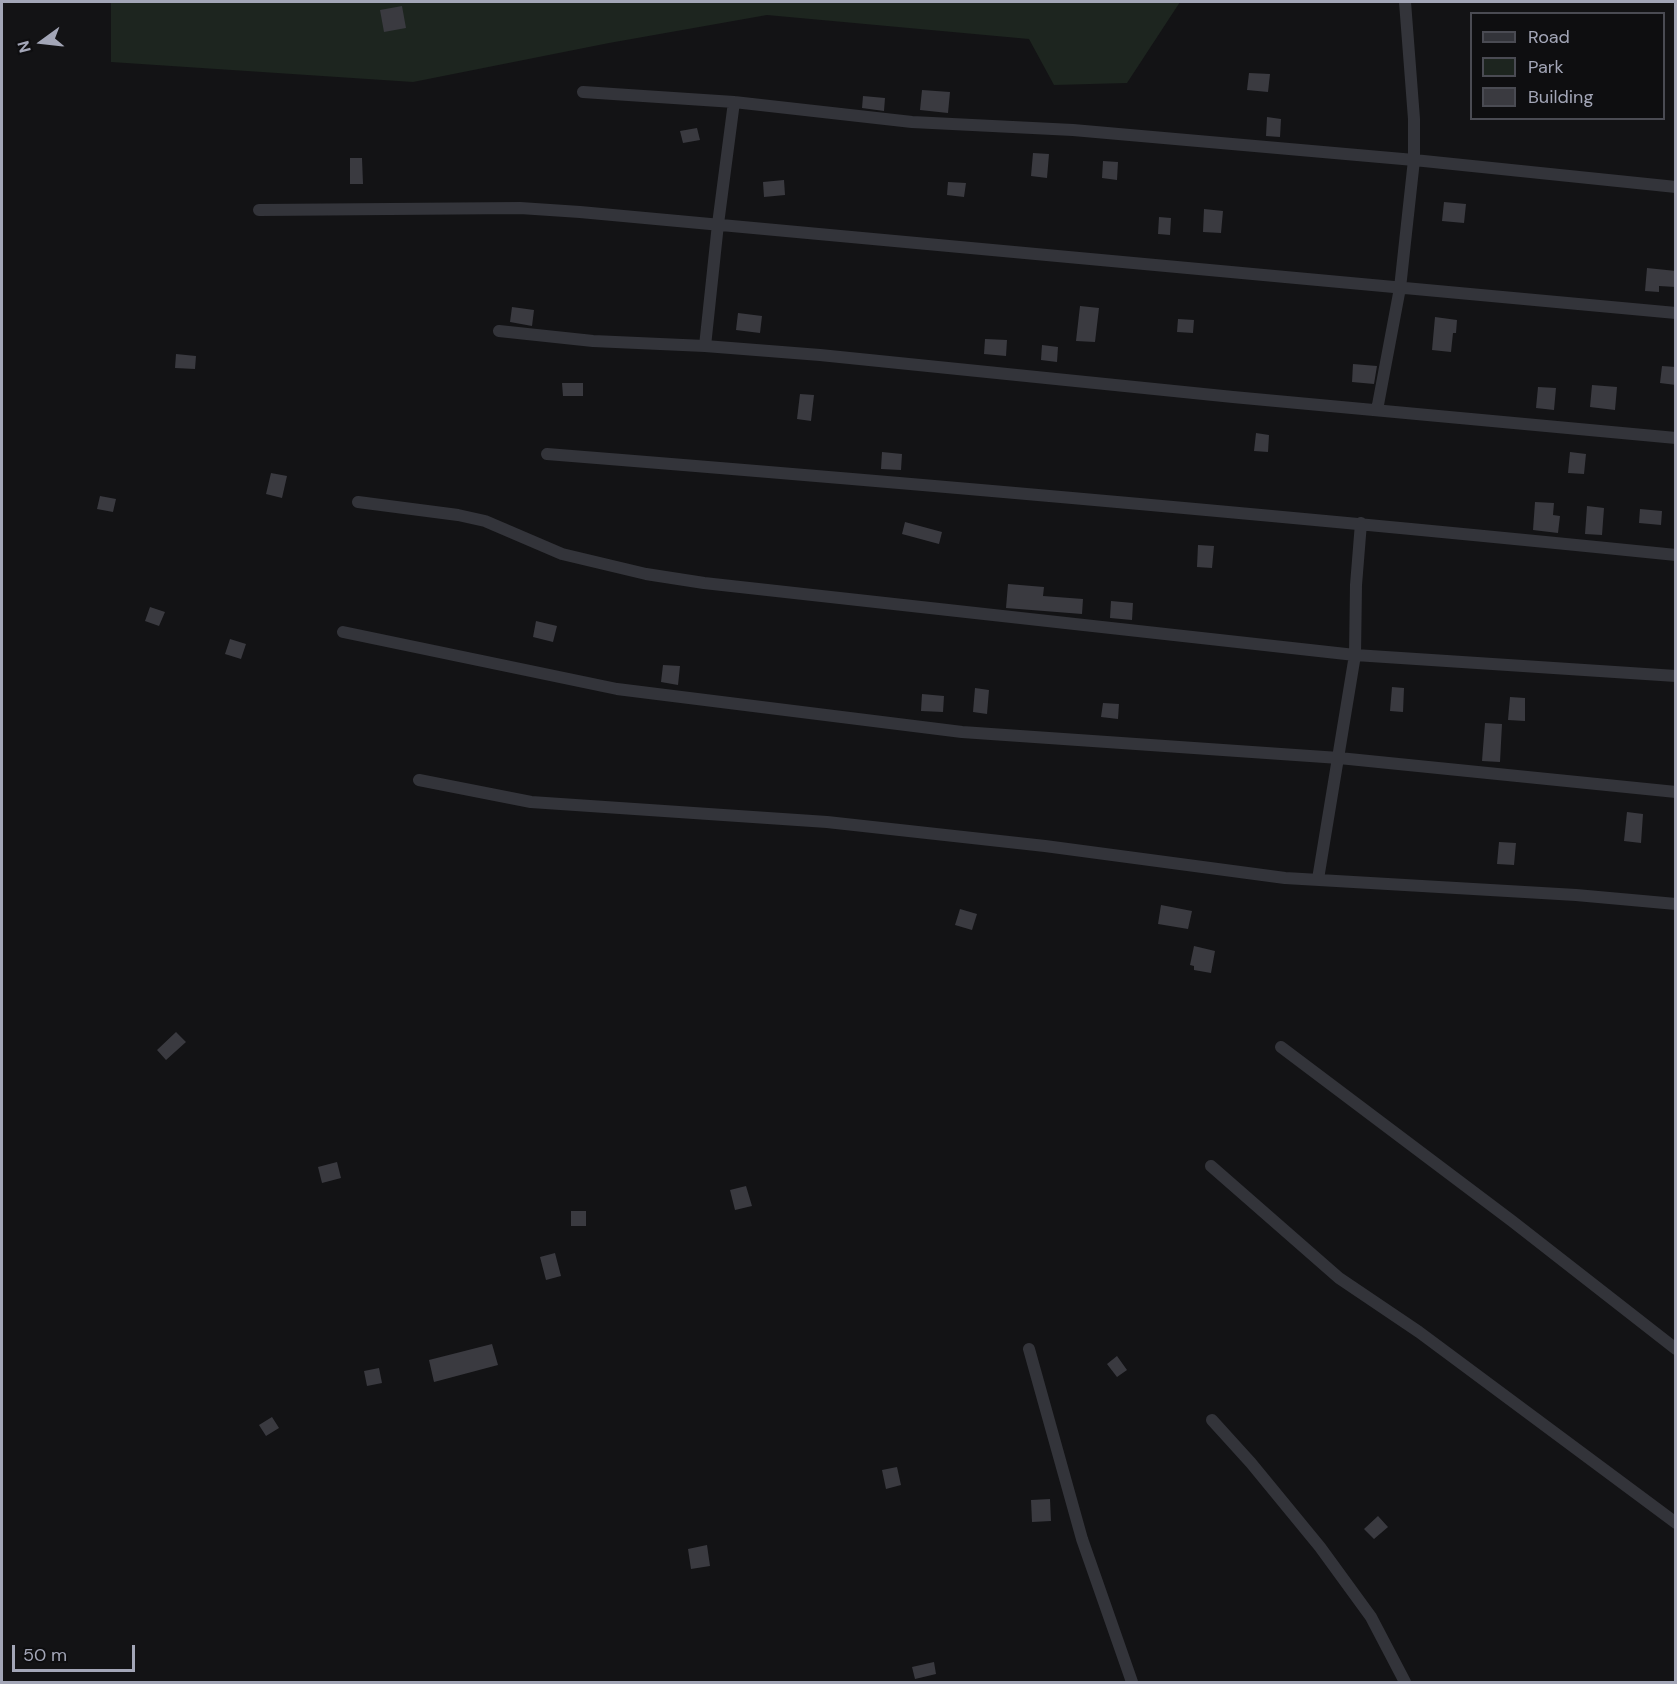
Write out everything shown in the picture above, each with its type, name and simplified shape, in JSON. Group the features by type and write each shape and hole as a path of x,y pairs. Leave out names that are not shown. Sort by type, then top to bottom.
{"street":[{"path":"1377,410 1400,288 1414,160 1414,119 1405,2"},
{"path":"583,92 735,102 912,122 1073,130 1414,160 1676,187"},
{"path":"705,346 718,224 735,102"},
{"path":"259,210 520,208 718,224 1676,314"},
{"path":"499,331 593,341 705,346 820,355 1676,438"},
{"path":"547,454 1361,523 1676,555"},
{"path":"358,502 458,515 485,521 562,554 646,574 704,583 1355,655 1676,676"},
{"path":"1318,879 1355,655 1356,585 1361,523"},
{"path":"343,632 617,690 962,732 1339,758 1676,792"},
{"path":"419,780 531,802 827,822 1045,846 1285,878 1676,904"},
{"path":"1281,1047 1512,1221 1676,1349"},
{"path":"1211,1166 1340,1278 1419,1332 1676,1523"},
{"path":"1029,1349 1082,1539 1132,1683"},
{"path":"1212,1420 1251,1463 1320,1547 1371,1617 1405,1683"}],"green space":[{"path":"111,2 1180,2 1127,83 1054,85 1029,39 767,15 609,43 413,82 111,62"}],"building":[{"path":"402,6 406,28 384,32 380,10"},
{"path":"1249,73 1270,74 1268,92 1247,90"},
{"path":"922,90 950,92 948,113 920,110"},
{"path":"863,96 885,98 884,111 862,108"},
{"path":"1267,117 1281,119 1280,137 1266,136"},
{"path":"697,128 700,140 683,143 680,131"},
{"path":"1033,153 1049,154 1047,178 1031,176"},
{"path":"350,158 362,158 363,184 350,184"},
{"path":"1103,161 1118,162 1117,180 1102,178"},
{"path":"784,180 785,195 764,197 763,182"},
{"path":"948,182 966,183 964,197 947,195"},
{"path":"1444,202 1466,204 1464,223 1442,221"},
{"path":"1204,209 1223,211 1221,233 1203,232"},
{"path":"1159,217 1171,218 1170,235 1158,234"},
{"path":"1647,268 1676,271 1676,287 1659,286 1659,292 1645,291"},
{"path":"1080,306 1099,308 1095,342 1076,341"},
{"path":"512,307 534,310 532,326 510,322"},
{"path":"738,313 762,316 760,333 736,330"},
{"path":"1435,317 1457,320 1451,352 1432,350"},
{"path":"1178,319 1194,320 1193,333 1177,332"},
{"path":"985,339 1007,340 1006,356 984,354"},
{"path":"1042,345 1058,347 1057,362 1041,360"},
{"path":"176,354 196,356 195,369 175,368"},
{"path":"1353,364 1377,366 1374,384 1352,382"},
{"path":"1662,366 1676,367 1676,385 1660,383"},
{"path":"562,383 583,383 583,396 563,396"},
{"path":"1592,385 1617,387 1615,410 1590,407"},
{"path":"1538,387 1556,388 1554,410 1536,408"},
{"path":"800,394 814,395 811,421 797,419"},
{"path":"1256,433 1269,435 1268,452 1254,451"},
{"path":"882,452 902,454 901,470 881,469"},
{"path":"1570,452 1586,454 1584,474 1568,473"},
{"path":"271,473 287,476 282,498 266,494"},
{"path":"100,496 116,499 113,512 97,509"},
{"path":"1535,502 1554,503 1553,515 1560,516 1558,533 1533,530"},
{"path":"1587,506 1604,508 1602,535 1585,534"},
{"path":"1640,509 1662,511 1661,525 1639,523"},
{"path":"905,522 942,532 939,544 902,534"},
{"path":"1198,545 1214,546 1212,568 1197,567"},
{"path":"1008,584 1044,587 1043,596 1083,599 1082,614 1006,608"},
{"path":"1111,601 1133,603 1132,620 1110,618"},
{"path":"150,607 165,612 159,626 145,621"},
{"path":"536,621 557,626 553,642 533,637"},
{"path":"230,639 246,644 241,659 225,654"},
{"path":"663,665 680,666 678,685 661,682"},
{"path":"1392,687 1404,688 1403,712 1390,711"},
{"path":"975,688 989,690 987,714 973,712"},
{"path":"922,694 944,696 943,712 921,711"},
{"path":"1510,697 1525,698 1525,721 1508,720"},
{"path":"1103,703 1119,704 1118,719 1101,717"},
{"path":"1485,723 1502,724 1500,762 1482,761"},
{"path":"1627,812 1643,814 1641,843 1624,841"},
{"path":"1499,842 1516,843 1514,865 1497,864"},
{"path":"1161,905 1192,911 1188,929 1158,924"},
{"path":"960,909 977,914 972,930 955,925"},
{"path":"1194,946 1215,951 1211,973 1194,970 1194,966 1190,965"},
{"path":"176,1032 186,1042 166,1060 157,1050"},
{"path":"337,1162 341,1178 322,1183 318,1167"},
{"path":"746,1186 752,1206 735,1210 730,1190"},
{"path":"571,1211 586,1211 586,1226 571,1226"},
{"path":"555,1253 561,1276 546,1280 540,1257"},
{"path":"492,1344 498,1365 434,1382 429,1360"},
{"path":"1117,1356 1127,1370 1117,1377 1107,1364"},
{"path":"379,1368 382,1383 367,1386 364,1371"},
{"path":"272,1417 279,1428 266,1436 259,1425"},
{"path":"897,1467 901,1485 886,1489 882,1470"},
{"path":"1050,1499 1051,1521 1032,1522 1031,1500"},
{"path":"1378,1516 1388,1527 1374,1539 1364,1529"},
{"path":"707,1545 710,1566 691,1569 688,1549"},
{"path":"934,1662 936,1674 915,1679 912,1667"}]}
